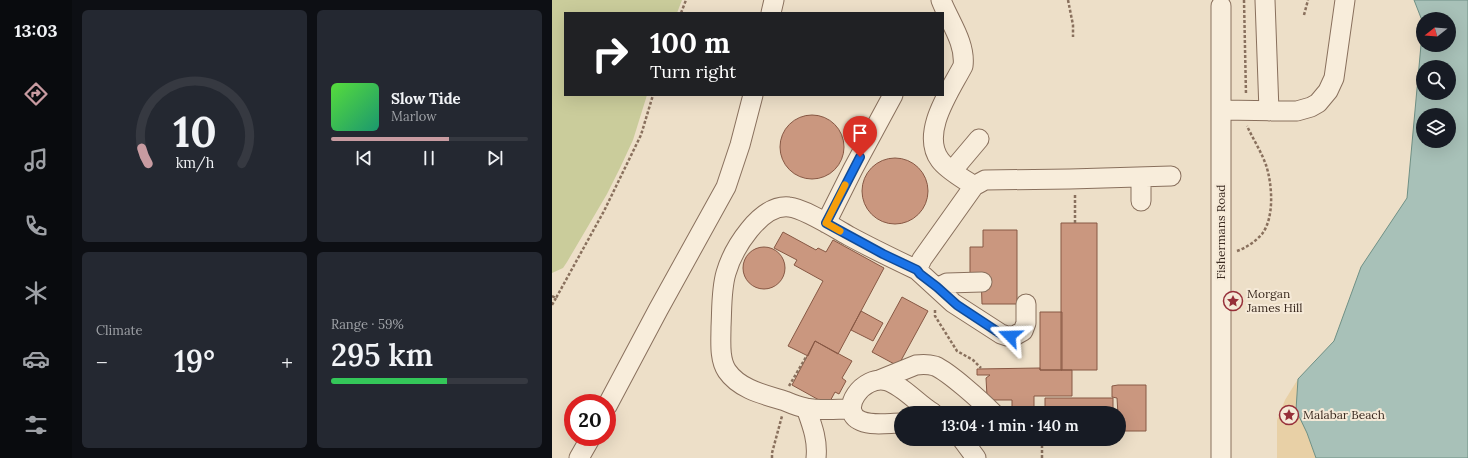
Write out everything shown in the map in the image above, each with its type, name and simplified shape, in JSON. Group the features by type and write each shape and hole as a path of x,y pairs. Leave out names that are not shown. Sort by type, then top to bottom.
{"street":[{"path":"771,12 774,0"},
{"path":"1265,0 1269,110"},
{"path":"1221,110 1297,110 1311,107 1318,103 1326,95 1334,78 1345,0"},
{"name":"Fishermans Road","path":"1221,6 1221,458"},
{"path":"944,8 961,46 963,66 944,101 935,122 933,135 936,151 940,160 952,171 974,186"},
{"path":"613,394 726,187 740,145 753,96"},
{"path":"826,223 892,96"},
{"path":"952,171 979,139"},
{"path":"917,270 926,254 974,186 981,182 988,180 1071,172 1141,177 1171,176"},
{"path":"1141,177 1141,200"},
{"path":"851,410 806,408 753,391 741,384 727,372 724,366 721,352 722,291 728,267 743,238 766,212 789,206 826,223 883,254 917,270 957,305 1004,336 1014,336 1023,331 1026,323 1026,304"},
{"path":"938,288 947,283 982,282"},
{"path":"851,410 855,397 863,386 916,365 923,364 934,366 941,370 985,406"},
{"path":"879,380 893,384 911,396 921,406"},
{"path":"806,408 816,436 816,458"},
{"path":"851,410 862,422 880,424 894,423"},
{"path":"579,458 586,446"},
{"path":"967,446 976,458"}],"path":[{"path":"681,12 686,0"},
{"path":"1068,0 1073,25 1073,37"},
{"path":"1221,252 1236,252 1257,239 1265,229 1270,213 1271,192 1268,174 1247,124 1244,0"},
{"path":"1304,15 1308,0"},
{"path":"552,305 604,211 641,135 653,96"},
{"path":"938,288 935,301 935,316 957,351 973,360 981,368"},
{"path":"552,296 556,298"},
{"path":"1042,446 1042,458"}],"green space":[{"path":"552,0 682,0 677,12 564,12 564,96 647,96 633,140 607,194 563,268 552,273"}],"sand":[{"name":"Malabar Beach","path":"1298,379 1297,410 1316,458 1277,458 1277,420 1285,400"}],"water":[{"path":"1414,0 1468,0 1468,458 1316,458 1307,433 1296,410 1298,379 1334,341 1361,267 1407,198 1416,100 1456,100 1456,60 1420,60 1420,52 1456,52 1456,12 1419,12"}],"building":[{"path":"806,115 818,115 835,124 842,135 844,147 842,159 835,170 818,179 806,179 794,174 785,165 780,153 780,141 785,129 794,120"},
{"path":"895,158 908,160 923,173 926,178 928,191 926,204 913,219 908,222 895,224 882,222 867,209 864,204 862,191 864,178 877,163 882,160"},
{"path":"1061,223 1097,223 1097,370 1061,370"},
{"path":"983,230 1017,230 1017,304 982,304 981,274 970,274 970,247 983,247"},
{"path":"783,232 816,250 818,248 826,252 833,240 884,268 838,354 815,341 808,356 788,346 823,281 794,265 797,260 774,248"},
{"path":"760,247 768,247 776,250 782,256 785,268 782,280 776,286 768,289 760,289 752,286 746,280 743,272 743,264 746,256 752,250"},
{"path":"902,297 928,311 898,366 872,352"},
{"path":"861,311 883,323 873,341 851,330"},
{"path":"1040,312 1062,312 1062,370 1040,370"},
{"path":"815,341 852,361 842,378 846,381 839,394 835,392 828,405 792,385"},
{"path":"1040,368 1040,370 1072,370 1072,396 1034,396 1034,406 1012,406 1012,400 991,400 987,396 986,378 990,375 977,375 977,369"},
{"path":"1146,385 1146,431 1126,431 1126,406 1117,406 1117,398 1112,397 1112,386"},
{"path":"1045,398 1113,398 1113,406 1045,406"}],"slow traffic":[{"path":"840,231 826,223 845,185"}],"place":[{"name":"Morgan James Hill","path":"1233,301"},
{"name":"Malabar Beach","path":"1289,415"}],"route":[{"path":"860,157 826,223 883,254 917,270 953,303 1004,336 1010,336"}]}
